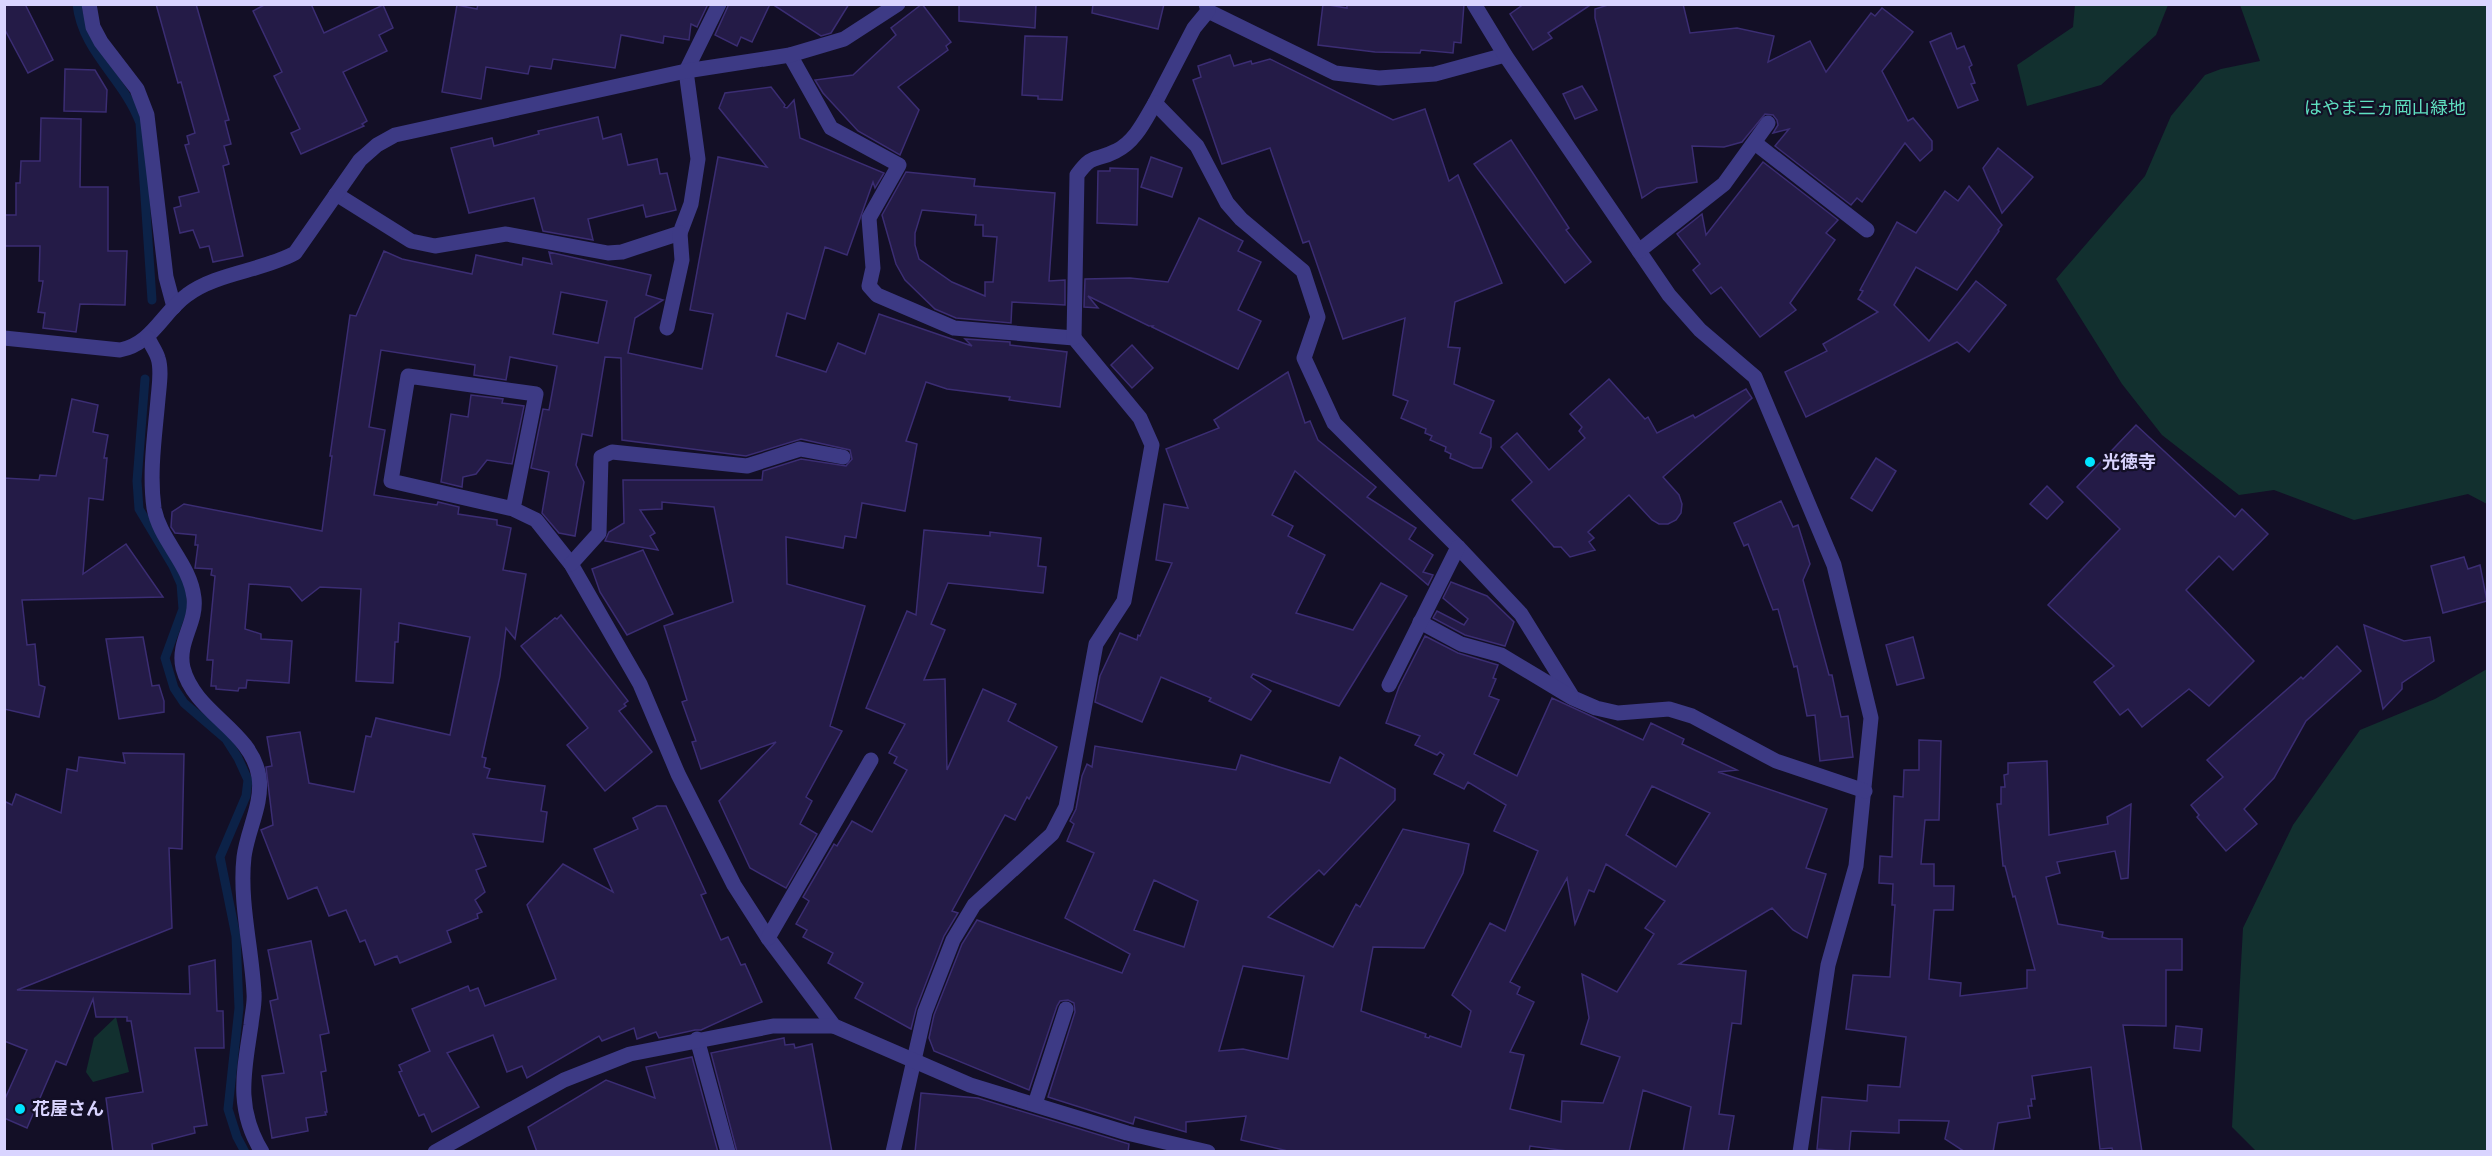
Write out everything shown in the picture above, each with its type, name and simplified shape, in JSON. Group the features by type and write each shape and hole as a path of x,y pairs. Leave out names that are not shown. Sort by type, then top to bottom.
{"street":[{"path":"89,4 93,27 101,42 137,89 147,115 166,278 174,307"},
{"path":"667,328 682,260 680,233 691,204 698,159 686,71 718,4"},
{"path":"4,338 120,350 131,348 147,338 187,295 202,286 279,261 295,253 360,160 377,145 395,135 686,71 790,55 844,39 898,4"},
{"path":"1474,4 1505,55 1669,294 1700,330 1755,377 1815,515 1834,565 1871,718 1856,866 1828,965 1800,1152"},
{"path":"893,1152 925,1012 953,940 974,904 1052,834 1066,807 1096,644 1124,601 1152,445 1140,418 1074,339 1077,175 1087,161 1117,151 1137,134 1207,8 1335,73 1379,78 1436,74 1505,55"},
{"path":"790,55 831,128 899,165 869,218 873,268 869,286 877,295 954,328 1074,339"},
{"path":"1155,103 1197,146 1227,203 1241,219 1303,271 1318,317 1304,358 1334,423 1458,547 1521,614 1573,698"},
{"path":"1639,251 1724,184 1768,123"},
{"path":"1755,143 1867,230"},
{"path":"336,194 411,241 435,246 506,234 608,253 622,252 680,233"},
{"path":"147,338 159,360 152,485 155,510 161,529 186,569 194,595 195,611 182,644 183,667 192,691 252,753 259,778 258,797 244,857 244,886 255,996 242,1088 244,1112 262,1152"},
{"path":"513,509 536,394 408,376 391,481 513,509 536,520 571,564 640,684 678,774 734,885 768,938 834,1026"},
{"path":"571,564 599,533 601,457 612,452 747,466 800,449 843,457"},
{"path":"1389,685 1458,547"},
{"path":"1420,622 1461,644 1501,655 1573,698 1596,708 1618,713 1669,709 1692,716 1776,761 1865,791"},
{"path":"768,938 871,760"},
{"path":"1035,1104 1066,1009"},
{"path":"435,1152 564,1080 630,1054 772,1026 834,1026 970,1084 1127,1133 1208,1152"},
{"path":"697,1040 728,1152"}],"green space":[{"path":"2075,5 2168,5 2156,35 2101,85 2027,106 2017,65 2073,27"},
{"name":"はやま三ヵ岡山緑地","path":"2240,5 2487,5 2487,504 2468,494 2354,520 2274,490 2239,495 2162,435 2122,384 2056,279 2145,176 2171,116 2205,75 2221,69 2260,61"},
{"path":"2487,669 2487,1151 2256,1151 2232,1127 2243,928 2293,825 2360,730 2435,699"},
{"path":"116,1017 129,1072 93,1082 86,1072 94,1038"}],"building":[{"path":"4,4 25,4 53,60 28,73 4,28"},
{"path":"156,4 196,4 229,120 225,121 231,144 224,146 229,164 223,166 243,256 213,262 209,246 200,248 193,230 180,233 174,208 181,206 179,197 199,192 185,145 189,144 187,136 195,133 181,82 178,83"},
{"path":"266,4 311,4 324,33 383,5 393,28 379,35 387,51 343,72 367,121 362,124 364,126 301,154 291,133 300,129 274,76 282,72 253,11"},
{"path":"478,4 708,4 697,27 691,24 689,40 664,36 663,43 621,35 615,68 553,59 551,69 530,66 528,74 486,67 481,99 442,92 457,5 477,9"},
{"path":"729,4 770,4 752,42 741,37 737,46 715,35"},
{"path":"772,4 849,4 831,33 821,36"},
{"path":"922,4 951,42 946,46 948,50 898,87 919,110 900,155 858,131 823,93 815,80 853,75 896,35 891,28"},
{"path":"959,4 1036,4 1035,28 959,21"},
{"path":"1093,4 1164,4 1158,29 1092,13"},
{"path":"1323,4 1347,8 1347,4 1464,4 1461,43 1454,42 1453,53 1421,50 1420,53 1375,52 1318,45"},
{"path":"1524,4 1592,4 1548,33 1552,38 1533,50 1510,14"},
{"path":"1611,4 1683,4 1690,33 1737,28 1774,36 1768,62 1810,41 1826,72 1871,13 1875,16 1882,8 1913,32 1882,71 1908,121 1913,118 1932,141 1932,150 1920,161 1905,143 1862,202 1857,198 1851,205 1775,146 1789,129 1773,133 1778,125 1777,120 1773,115 1765,114 1742,142 1724,147 1692,146 1697,182 1657,188 1642,198 1595,18 1595,9"},
{"path":"1951,33 1957,49 1964,46 1972,65 1969,67 1975,83 1971,84 1978,100 1958,108 1930,42"},
{"path":"1025,36 1067,37 1062,100 1038,99 1038,96 1022,95"},
{"path":"1230,55 1234,66 1270,59 1393,120 1425,109 1449,181 1458,175 1502,283 1455,302 1448,347 1460,348 1454,384 1494,401 1480,433 1491,438 1491,447 1482,468 1473,468 1450,458 1451,454 1445,451 1446,447 1430,440 1432,436 1425,433 1426,429 1401,418 1408,401 1393,395 1405,318 1343,339 1309,241 1303,243 1270,148 1222,164 1193,80 1201,77 1198,66"},
{"path":"65,69 95,70 107,90 106,112 64,111"},
{"path":"1582,86 1597,110 1575,119 1563,94"},
{"path":"771,87 785,105 784,107 787,108 794,100 800,138 884,173 875,188 873,182 847,255 825,247 805,319 787,313 776,356 826,372 838,343 865,354 879,314 972,346 965,339 1010,342 1010,345 1067,352 1060,407 1009,400 1010,397 947,389 926,382 906,441 917,444 905,511 862,503 856,538 845,536 843,548 786,537 787,584 865,606 830,726 842,731 806,797 812,801 800,824 817,834 786,888 750,868 719,801 776,742 701,769 692,742 696,741 682,702 687,700 664,626 733,602 714,507 662,502 662,509 640,510 655,533 650,536 658,550 605,541 609,532 624,523 623,480 762,480 763,471 801,459 846,466 852,459 850,450 801,439 746,456 622,440 621,358 605,357 592,436 582,434 576,465 584,482 575,536 559,533 542,513 549,472 531,468 543,409 549,410 557,366 510,357 506,380 474,375 475,365 381,350 369,427 385,430 374,495 437,505 438,502 459,507 458,514 497,520 497,525 511,528 503,570 526,574 515,639 506,628 500,676 482,757 486,758 484,767 490,769 487,778 545,786 541,811 547,812 543,842 473,834 486,866 476,870 485,892 475,900 482,912 477,914 478,918 447,931 451,942 400,963 397,956 375,965 365,940 360,942 346,910 329,916 317,887 288,899 261,830 273,825 266,767 272,766 267,737 300,732 309,783 354,792 366,736 371,737 376,718 450,735 470,637 399,623 398,642 395,642 393,683 356,681 361,589 320,587 302,601 290,587 249,584 245,629 261,634 261,639 292,641 289,683 247,680 246,688 239,688 238,691 216,689 216,686 211,686 213,660 207,660 215,576 211,575 212,569 195,568 198,545 195,545 196,535 175,533 171,527 172,512 184,504 322,531 350,315 356,316 384,251 402,259 472,274 476,255 522,265 523,258 552,264 549,252 651,275 646,295 663,300 635,318 628,353 702,369 713,314 690,310 718,157 767,167 719,108 725,93","holes":["561,292 607,301 598,343 553,334"]},
{"path":"598,117 603,139 621,134 628,165 657,159 660,174 667,173 676,210 646,217 643,205 588,219 593,240 543,231 534,198 469,213 451,148 492,138 494,146 539,134 538,131"},
{"path":"41,118 81,119 80,187 108,187 108,251 127,251 125,305 80,304 76,332 43,328 45,313 38,312 43,281 39,281 40,246 4,246 4,215 16,215 16,183 20,183 21,161 40,161"},
{"path":"1511,140 1569,228 1566,230 1591,262 1565,283 1474,164"},
{"path":"1998,148 2033,177 2002,213 1983,168"},
{"path":"1151,157 1182,168 1172,197 1141,187"},
{"path":"1763,162 1838,220 1826,233 1835,240 1790,303 1796,310 1760,337 1721,287 1711,294 1693,270 1700,264 1677,234 1702,214 1706,235"},
{"path":"1110,168 1138,169 1137,225 1097,223 1098,171 1110,171"},
{"path":"906,172 975,179 974,186 1055,193 1049,281 1065,280 1065,305 1012,302 1011,323 956,318 935,309 905,280 896,264 882,215","holes":["922,210 976,215 975,225 983,225 983,236 997,237 993,282 985,282 985,296 952,282 919,259 915,245 915,233"]},
{"path":"1969,186 2002,225 1999,231 1957,290 1916,267 1894,305 1929,341 1976,281 2006,305 1969,352 1957,342 1806,417 1785,372 1827,351 1823,344 1878,312 1858,299 1863,291 1860,290 1897,222 1916,233 1945,191 1958,201"},
{"path":"1199,218 1243,241 1238,251 1261,262 1238,310 1261,321 1238,369 1088,296 1098,308 1084,307 1085,279 1130,278 1168,282"},
{"path":"1132,345 1153,368 1132,388 1111,365"},
{"path":"1288,372 1305,423 1310,421 1318,440 1376,487 1367,497 1416,528 1409,539 1433,555 1423,572 1433,575 1428,585 1295,471 1272,515 1293,526 1288,536 1325,555 1296,613 1353,630 1381,583 1407,596 1339,706 1253,674 1251,677 1271,691 1251,720 1209,701 1211,698 1161,677 1142,722 1095,702 1100,676 1120,633 1137,640 1138,635 1140,636 1172,563 1156,560 1164,504 1188,508 1166,449 1219,428 1214,420"},
{"path":"1609,379 1645,419 1648,417 1657,433 1693,415 1695,418 1746,389 1752,398 1663,477 1679,495 1682,504 1681,513 1676,520 1668,524 1659,524 1652,520 1629,495 1588,532 1594,538 1589,542 1595,550 1570,557 1561,547 1554,547 1512,500 1532,482 1501,447 1517,433 1549,470 1585,438 1579,431 1582,427 1570,414"},
{"path":"471,395 503,399 502,403 524,406 512,464 487,460 476,474 463,477 462,487 441,482 451,414 468,417"},
{"path":"72,399 98,405 93,432 108,435 104,458 107,458 103,500 89,498 83,574 126,544 163,597 22,600 27,645 35,644 39,685 45,687 39,717 4,709 4,478 39,480 40,475 56,476"},
{"path":"2136,425 2235,517 2242,509 2268,534 2233,570 2219,556 2186,590 2254,661 2209,706 2189,689 2142,727 2128,709 2120,715 2094,682 2114,666 2048,605 2120,529 2077,487"},
{"path":"1876,458 1896,471 1872,511 1851,498"},
{"path":"2047,486 2063,502 2047,519 2030,504"},
{"path":"1781,501 1793,527 1798,525 1810,564 1803,580 1829,675 1832,675 1841,717 1848,716 1853,757 1820,761 1815,715 1807,716 1797,666 1794,667 1778,609 1773,610 1748,544 1744,546 1734,523"},
{"path":"924,530 990,536 990,532 1041,538 1038,566 1046,567 1043,593 948,583 931,624 945,630 924,680 945,679 947,770 983,689 1016,704 1008,721 1057,747 1015,820 1005,815 952,911 958,913 944,936 916,1009 911,1029 855,998 863,983 828,963 833,953 803,937 807,930 796,924 809,901 803,897 834,844 837,846 852,821 872,832 907,770 894,763 897,757 889,753 905,724 866,708 907,611 916,615"},
{"path":"643,550 673,614 627,635 600,592 592,569"},
{"path":"2464,557 2468,569 2480,565 2487,601 2443,613 2431,566"},
{"path":"1451,582 1487,596 1514,622 1505,646 1465,635 1433,618 1437,611 1464,625 1468,619 1443,598"},
{"path":"561,615 628,701 624,704 626,706 619,711 652,752 605,791 567,745 588,728 521,646"},
{"path":"2364,625 2404,641 2430,637 2434,661 2402,683 2402,689 2383,709"},
{"path":"1425,636 1458,653 1498,665 1493,678 1496,679 1489,696 1499,700 1474,754 1517,776 1552,698 1643,740 1651,723 1684,739 1682,744 1737,770 1718,772 1827,809 1806,868 1826,874 1807,938 1793,930 1772,908 1679,964 1746,971 1741,1024 1732,1023 1719,1114 1734,1116 1728,1152 1683,1152 1691,1107 1643,1090 1629,1152 1575,1152 1530,1146 1529,1152 1292,1152 1241,1140 1246,1116 1186,1122 1186,1132 1135,1117 1133,1124 1048,1097 1075,1012 1074,1003 1068,1000 1060,1001 1057,1006 1029,1090 934,1051 929,1038 934,1015 962,944 977,920 1122,973 1130,954 1065,918 1094,853 1067,841 1074,824 1070,821 1076,809 1082,776 1087,764 1092,767 1095,746 1236,770 1241,755 1330,783 1340,757 1395,789 1395,800 1324,875 1319,870 1268,917 1333,947 1356,904 1360,907 1403,829 1469,844 1463,873 1424,948 1373,947 1361,1011 1426,1034 1425,1037 1430,1036 1461,1047 1471,1011 1452,995 1490,923 1505,931 1538,851 1494,831 1506,805 1468,782 1464,789 1434,774 1444,755 1440,752 1437,755 1415,745 1420,736 1386,723 1399,687","holes":["1652,786 1710,813 1676,867 1626,835","1606,864 1665,901 1645,928 1654,934 1617,992 1582,974 1589,1018 1581,1044 1620,1057 1603,1103 1562,1101 1561,1122 1510,1109 1524,1055 1510,1052 1534,1002 1517,994 1520,987 1510,982 1567,878 1575,924 1589,890 1594,892","1154,880 1198,901 1184,947 1134,930","1243,966 1304,976 1288,1059 1243,1049 1219,1051"]},
{"path":"143,637 152,686 159,685 164,701 164,712 119,719 106,639"},
{"path":"1913,637 1924,678 1897,685 1886,645"},
{"path":"2337,646 2361,671 2306,721 2274,778 2244,809 2257,824 2226,851 2197,817 2199,815 2191,805 2223,777 2207,760 2301,677 2303,679"},
{"path":"1919,740 1941,741 1939,820 1925,820 1921,864 1934,864 1934,886 1954,886 1953,910 1934,910 1929,979 1961,983 1960,996 2027,988 2027,970 2035,970 2015,896 2013,897 2005,866 2003,866 1997,804 2001,804 2001,787 2005,787 2004,775 2008,774 2008,763 2047,761 2049,835 2108,824 2107,817 2131,804 2128,878 2121,879 2115,851 2057,862 2060,873 2046,877 2058,924 2103,932 2102,937 2109,939 2182,939 2182,970 2166,970 2166,1026 2123,1025 2142,1152 2113,1152 2112,1148 2100,1149 2091,1067 2032,1076 2035,1099 2031,1099 2032,1106 2028,1106 2030,1118 1998,1123 1993,1152 1965,1152 1945,1139 1949,1121 1899,1120 1899,1133 1851,1131 1849,1152 1817,1149 1822,1097 1867,1101 1868,1085 1900,1087 1906,1037 1846,1029 1853,975 1890,977 1895,905 1892,905 1893,884 1879,883 1880,856 1892,857 1894,796 1903,797 1904,770 1919,770"},
{"path":"123,753 184,754 182,849 169,848 172,928 17,990 190,994 189,966 215,960 217,1011 223,1011 224,1048 195,1048 207,1125 194,1127 195,1133 152,1144 153,1152 113,1152 106,1098 143,1092 131,1021 127,1021 127,1017 96,1017 93,999 66,1065 56,1061 27,1128 4,1118 4,1101 27,1050 4,1041 4,801 12,805 16,794 61,813 67,769 77,771 79,757 125,763"},
{"path":"657,806 666,806 706,893 701,895 721,940 728,937 741,965 745,964 762,1002 701,1030 659,1038 656,1032 637,1039 634,1028 602,1041 599,1036 527,1078 522,1066 507,1072 493,1035 447,1053 479,1107 432,1132 424,1114 419,1116 399,1072 402,1071 399,1065 430,1051 412,1009 468,986 470,991 478,988 485,1006 556,979 527,905 563,864 613,892 594,849 638,829 633,818"},
{"path":"311,941 329,1033 320,1035 326,1071 321,1072 327,1112 325,1112 326,1115 306,1118 308,1131 272,1138 262,1076 284,1073 270,1001 278,999 268,950"},
{"path":"2176,1026 2202,1029 2200,1051 2174,1048"},
{"path":"784,1038 785,1045 794,1044 795,1048 812,1044 832,1152 737,1152 711,1053"},
{"path":"692,1057 718,1152 537,1152 528,1127 606,1080 655,1098 646,1067"},
{"path":"921,1093 978,1098 1129,1144 1128,1152 915,1152"}],"waterway":[{"path":"77,4 80,21 87,37 133,107 140,123 152,300"},
{"path":"145,379 137,481 139,509 173,566 181,584 183,609 165,658 174,688 184,703 226,739 248,780 246,796 220,857 236,936 239,1008 228,1109 237,1137 245,1152"}],"place":[{"name":"光徳寺","path":"2090,462"},
{"name":"花屋さん","path":"20,1109"}]}
